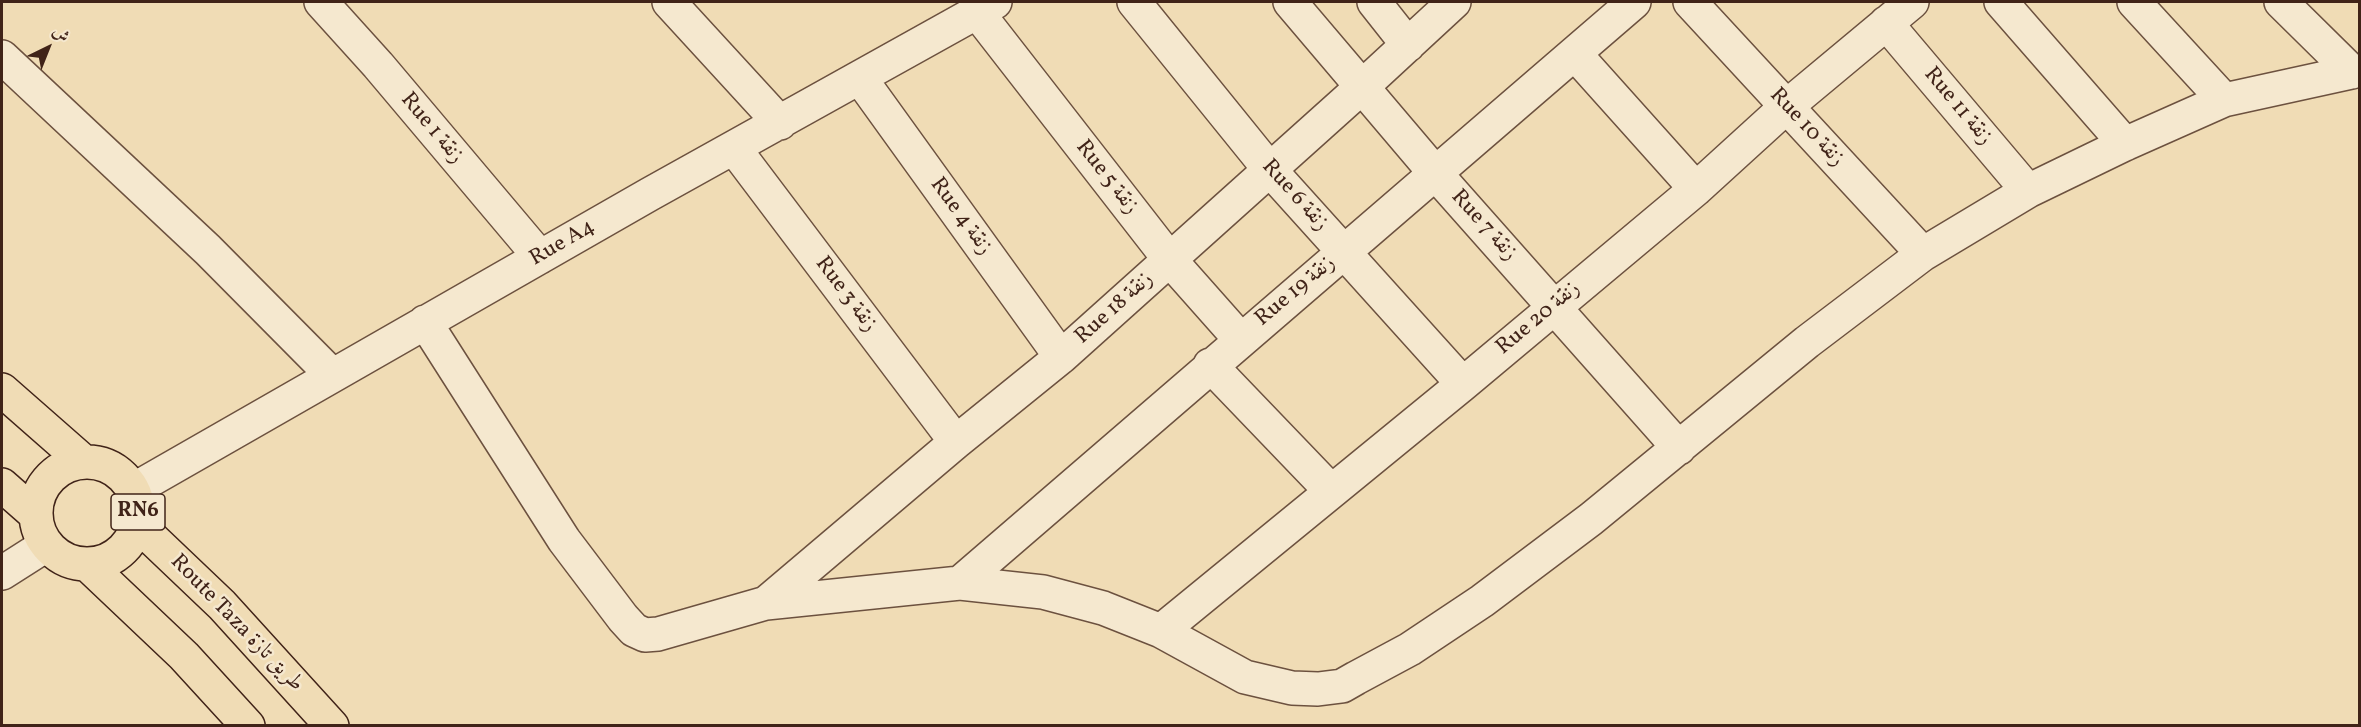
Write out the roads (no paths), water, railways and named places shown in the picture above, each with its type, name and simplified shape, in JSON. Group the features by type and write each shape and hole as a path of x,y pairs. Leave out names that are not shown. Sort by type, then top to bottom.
{"highway":[{"name":"RN6","path":"2,390 84,462 99,463 112,468 124,477 133,490 139,507 138,525 131,541 120,554 105,562 88,565"},
{"path":"41,530 37,500 49,480 68,465 84,462"},
{"path":"2,485 41,530 58,556 72,563 88,565 184,656 248,726"},
{"name":"Route Taza طريق تازة","path":"138,525 222,605 332,726"}],"street":[{"name":"Rue 1 زنقة","path":"321,2 378,65 540,257"},
{"path":"669,2 780,123"},
{"name":"Rue 6 زنقة","path":"1134,2 1270,170 1463,384"},
{"name":"Rue 7 زنقة","path":"1290,2 1436,174 1679,448"},
{"path":"1374,2 1408,45"},
{"name":"Rue 18 زنقة","path":"766,603 956,442 1061,357 1454,2"},
{"name":"Rue 19 زنقة","path":"960,583 1240,339 1436,174 1634,2"},
{"name":"Rue 10 زنقة","path":"1690,2 1923,254"},
{"name":"Rue 20 زنقة","path":"1161,631 1463,384 1696,189 1786,107 1912,2"},
{"path":"2001,2 2125,144"},
{"path":"2134,2 2224,100"},
{"path":"425,322 564,540 607,599 634,630 645,635 658,634 766,603 960,583 1043,592 1103,608 1161,631 1245,677 1292,688 1318,689 1342,686 1410,649 1482,601 1679,448 1807,342 1923,254 2028,191 2224,100 2352,72 2281,2"},
{"name":"Rue A4","path":"133,490 425,322 986,7"},
{"name":"Rue 5 زنقة","path":"986,7 1170,260 1240,339"},
{"name":"Rue 11 زنقة","path":"1886,23 2028,191"},
{"path":"1575,54 1696,189"},
{"path":"2,57 208,250 332,375"},
{"name":"Rue 4 زنقة","path":"860,78 1061,357"},
{"name":"Rue 3 زنقة","path":"734,148 956,442"},
{"path":"1210,365 1331,490"},
{"path":"2,573 41,530"}]}
